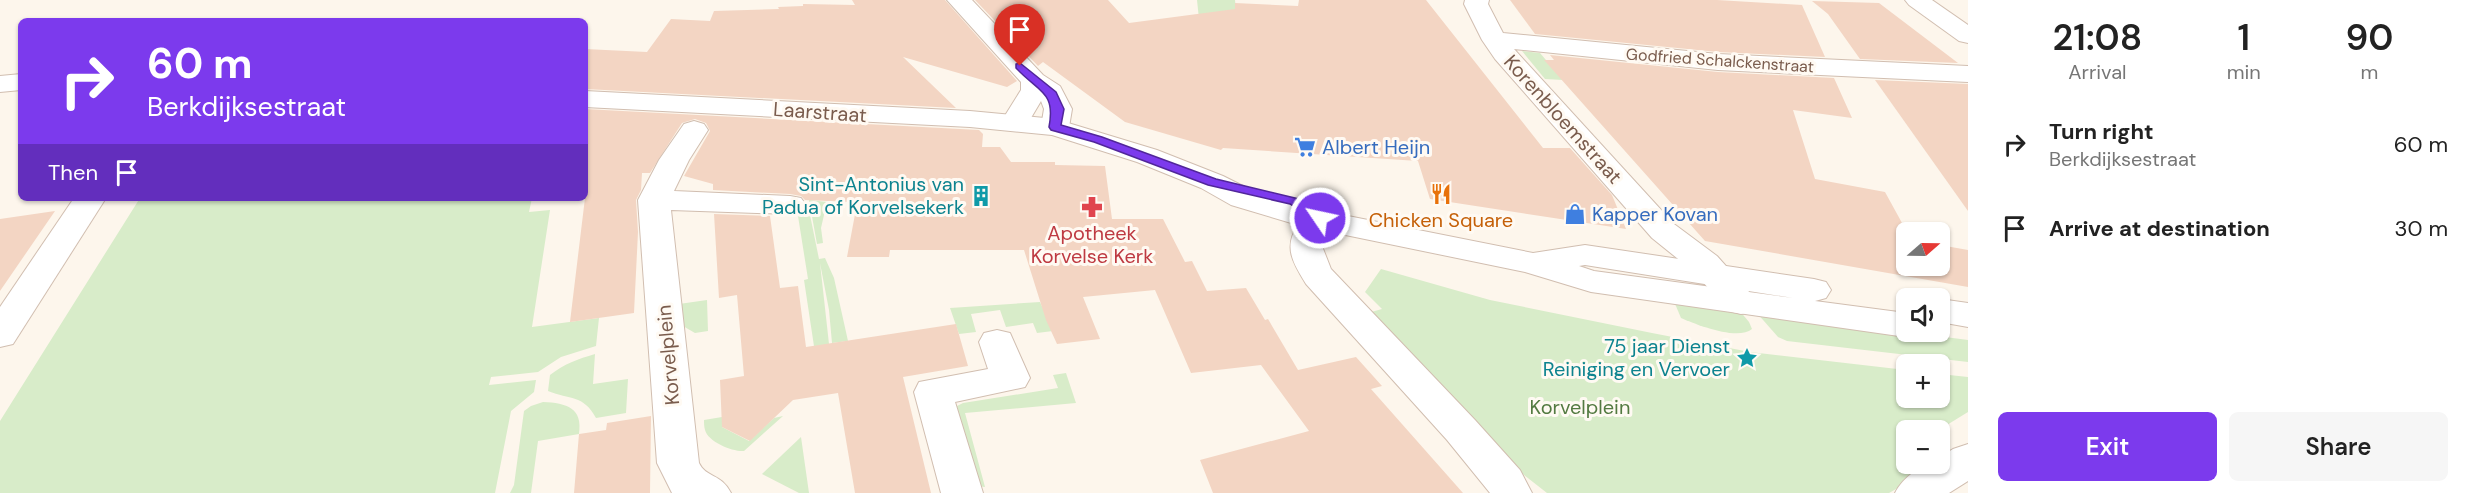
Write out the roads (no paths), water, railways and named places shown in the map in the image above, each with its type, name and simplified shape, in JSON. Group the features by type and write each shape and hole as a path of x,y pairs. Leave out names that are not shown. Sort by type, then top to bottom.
{"street":[{"path":"959,0 1034,81 1051,92 1058,109 1055,127 1098,139 1212,182 1242,198 1294,215 1320,218 1419,242 1531,263 1591,281 1718,275 1896,303"},
{"name":"Korenbloemstraat","path":"1477,0 1476,4 1494,40 1663,231 1689,248 1718,275 1741,303"},
{"path":"1917,0 1968,36"},
{"name":"Godfried Schalckenstraat","path":"1494,40 1718,62 1957,73"},
{"path":"1957,73 1968,89"},
{"path":"1016,122 1034,90 1034,81"},
{"path":"0,84 18,82"},
{"name":"Laarstraat","path":"588,99 702,117 1016,122 1055,127"},
{"path":"702,117 674,160 654,200 790,205"},
{"name":"Korvelplein","path":"654,200 678,464 686,481 710,493"},
{"path":"0,335 88,201"},
{"path":"1320,218 1307,233 1304,251 1318,276 1408,370 1513,489"},
{"path":"1659,279 1663,231"},
{"path":"1659,279 1741,303 1896,325"},
{"path":"962,493 933,392 1011,378 997,342"},
{"path":"1916,493 1968,460"}],"place":[{"name":"Albert Heijn","path":"1305,147"},
{"name":"Chicken Square","path":"1441,194"},
{"name":"Sint-Antonius van Padua of Korvelsekerk","path":"981,196"},
{"name":"Apotheek Korvelse Kerk","path":"1092,207"},
{"name":"Kapper Kovan","path":"1575,214"},
{"name":"75 jaar Dienst Reiniging en Vervoer","path":"1747,358"}]}
